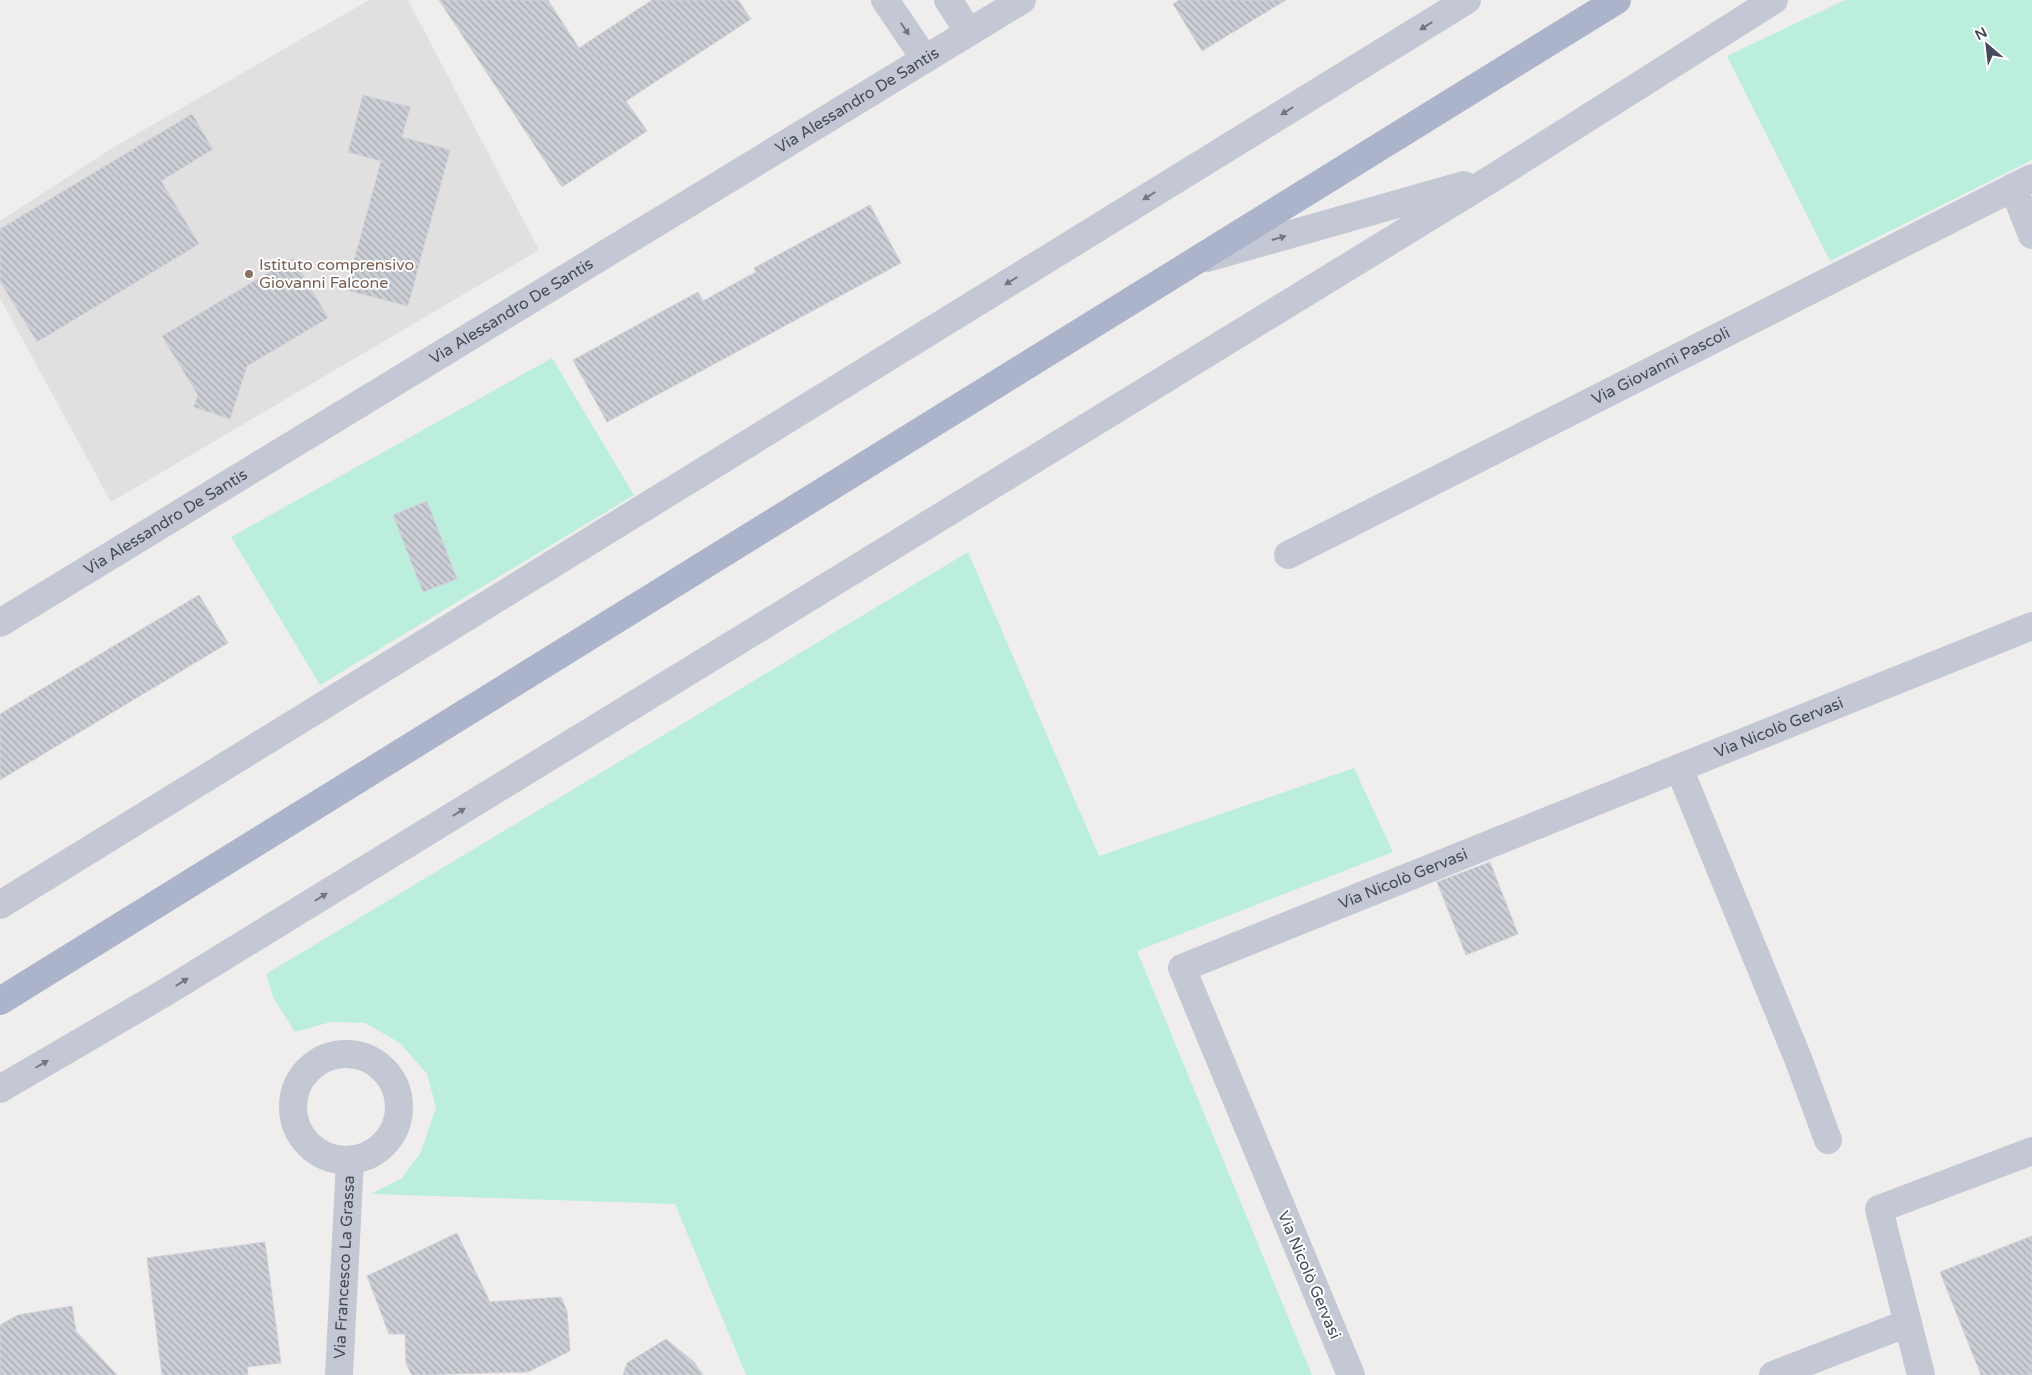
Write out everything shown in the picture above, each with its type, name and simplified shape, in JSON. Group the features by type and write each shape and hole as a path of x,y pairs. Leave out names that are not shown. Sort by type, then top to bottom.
{"main road":[{"path":"0,1001 32,983 1617,0"}],"street":[{"path":"886,0 926,59"},
{"path":"948,0 969,32"},
{"name":"Via Alessandro De Santis","path":"0,623 1022,0"},
{"path":"0,905 1467,0"},
{"path":"0,1089 166,992 1496,176 1774,0"},
{"path":"1198,261 1496,176"},
{"path":"2023,183 2032,235"},
{"name":"Via Giovanni Pascoli","path":"1288,555 2023,183"},
{"name":"Via Nicolò Gervasi","path":"1351,1375 1182,968 2032,626"},
{"path":"1679,768 1799,1061 1828,1140"},
{"path":"0,989 32,983"},
{"path":"1921,1375 1879,1209 2032,1151"},
{"name":"Via Francesco La Grassa","path":"339,1375 350,1161"},
{"path":"1773,1375 1908,1323"}],"shaded area":[{"name":"Istituto comprensivo Giovanni Falcone","path":"369,0 408,0 539,250 111,502 0,298 0,221 114,147"}],"green space":[{"path":"1845,0 2032,0 2032,160 1830,261 1727,56"},
{"path":"552,358 634,495 320,685 231,537"},
{"path":"968,552 1099,856 1354,768 1393,852 1137,951 1312,1375 746,1375 675,1204 371,1194 401,1179 420,1154 436,1107 427,1074 400,1043 365,1023 331,1022 295,1032 273,997 266,974"}],"building":[{"path":"439,0 548,0 579,48 652,0 738,0 751,19 626,101 647,131 562,187"},
{"path":"1179,0 1286,0 1202,51 1173,4"},
{"path":"363,95 410,107 402,137 450,150 408,306 346,290 381,161 348,152"},
{"path":"192,114 213,149 161,181 199,244 37,342 0,281 0,229"},
{"path":"870,205 901,263 607,422 573,360 698,292 703,301 756,272 754,268"},
{"path":"293,258 328,318 247,366 230,419 194,407 198,395 162,336"},
{"path":"427,501 457,579 423,592 393,515"},
{"path":"199,595 228,643 0,780 0,714"},
{"path":"1490,862 1518,934 1466,955 1437,882"},
{"path":"457,1233 490,1302 561,1297 567,1311 570,1351 528,1372 412,1375 406,1364 405,1334 389,1334 367,1276"},
{"path":"2032,1236 2032,1375 1981,1375 1940,1272"},
{"path":"265,1242 281,1363 247,1367 248,1375 162,1375 147,1258"},
{"path":"72,1306 76,1331 117,1375 0,1375 0,1325 18,1315"},
{"path":"666,1339 694,1362 703,1375 623,1375 627,1363"}],"place":[{"name":"Istituto comprensivo Giovanni Falcone","path":"249,274"}]}
